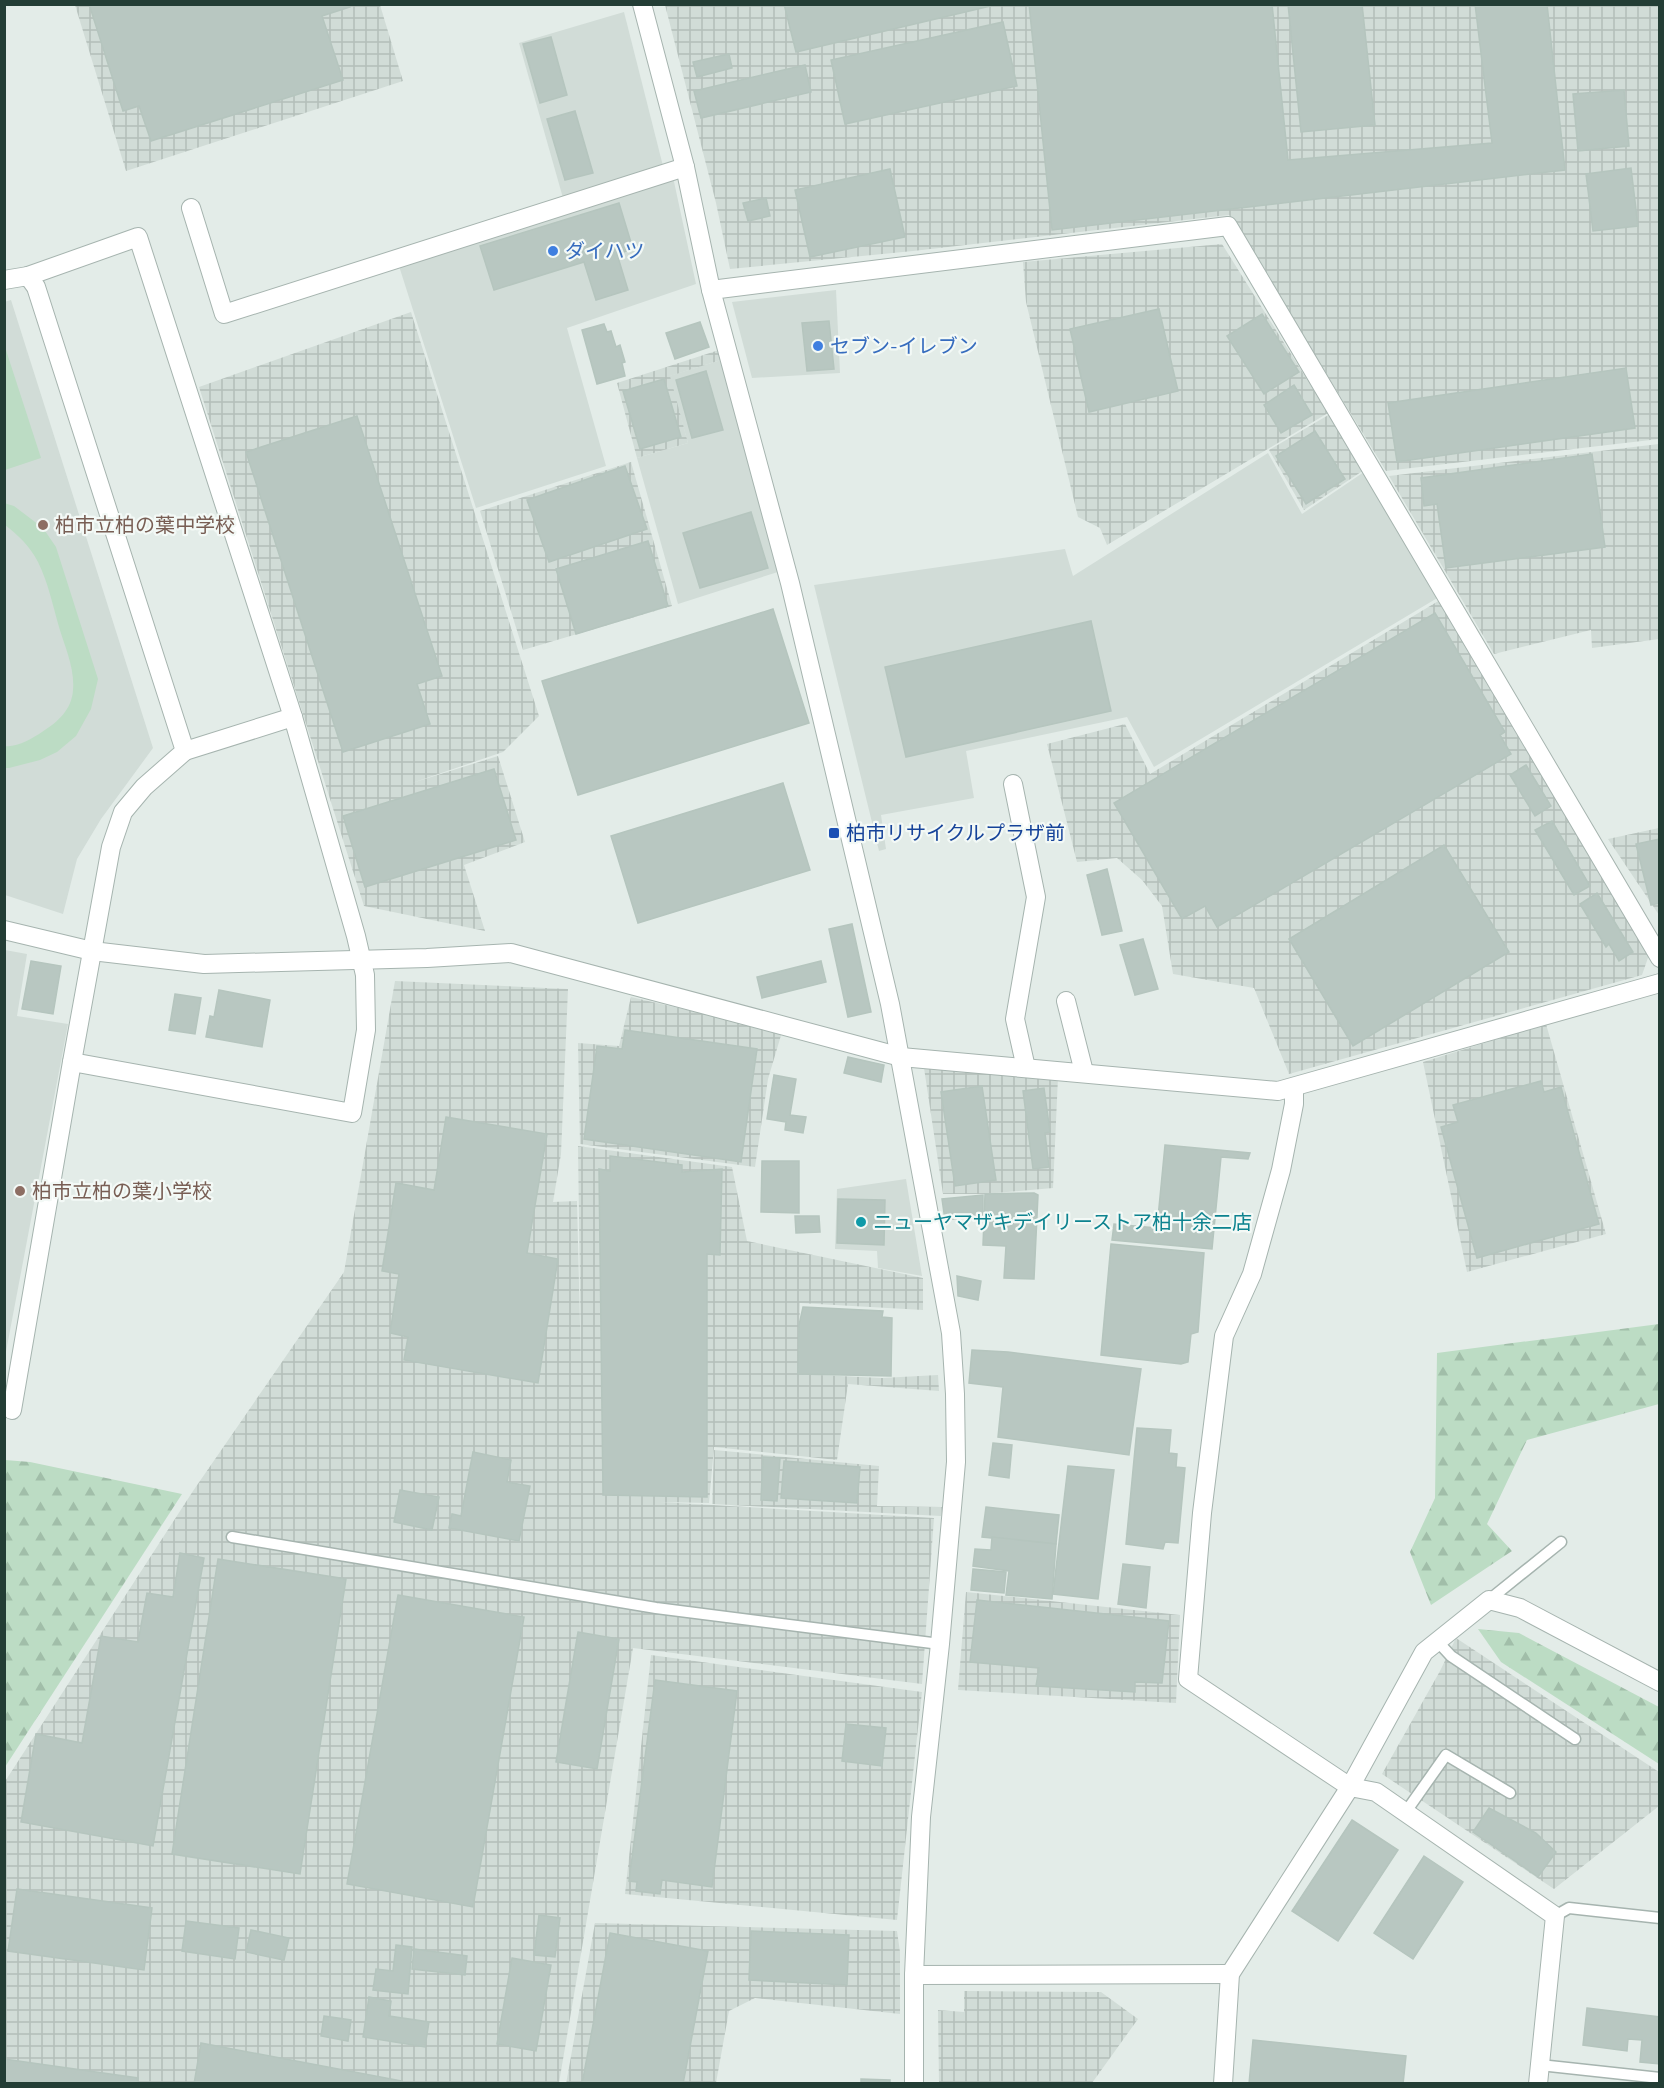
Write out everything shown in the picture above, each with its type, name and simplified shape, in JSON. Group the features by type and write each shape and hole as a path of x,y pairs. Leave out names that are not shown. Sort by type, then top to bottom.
{"street":[{"path":"642,4 685,167 711,290 790,583 890,1004 951,1333 956,1462 940,1644 921,1817 914,1975 914,2084"},
{"path":"191,208 224,314 685,167"},
{"path":"711,290 1228,226 1659,958"},
{"path":"4,280 28,276 138,237 293,717 365,975 366,1030 352,1113 72,1062"},
{"path":"28,276 36,287 185,751"},
{"path":"12,1410 111,847 123,812 144,787 185,751 293,717"},
{"path":"1013,784 1036,897 1015,1019 1026,1068"},
{"path":"4,930 92,951 204,964 427,958 512,953 901,1056 1278,1091 1659,983"},
{"path":"1066,1001 1084,1072"},
{"path":"1294,1087 1294,1104 1281,1170 1255,1263 1224,1336 1202,1513 1188,1679 1350,1787 1376,1792 1555,1916 1539,2074"},
{"path":"1223,2084 1230,1974 1350,1787 1424,1653 1489,1600 1520,1608 1659,1682"},
{"path":"914,1975 1230,1974"}],"lane":[{"path":"232,1537 656,1608 940,1644"},
{"path":"1489,1600 1561,1542"},
{"path":"1438,1641 1451,1656 1575,1739"},
{"path":"1405,1813 1446,1755 1510,1793"},
{"path":"1555,1916 1569,1908 1659,1918"},
{"path":"1539,2074 1659,2078"}],"shaded area":[{"path":"75,5 380,5 403,81 126,171"},
{"path":"665,5 1659,5 1659,439 1386,471 1229,215 730,269 716,203"},
{"path":"624,12 663,166 563,198 519,43"},
{"path":"673,177 696,284 567,328 606,466 476,508 399,266"},
{"path":"1222,244 1328,413 1107,545 1100,528 1078,517 1026,302 1023,262"},
{"path":"836,290 840,373 752,378 732,302"},
{"name":"柏市立柏の葉中学校","path":"11,300 153,748 101,819 77,859 63,914 5,895 4,302"},
{"path":"411,312 539,716 503,752 412,783 498,756 525,842 464,865 485,931 364,906 199,387"},
{"path":"719,350 721,360 670,376 688,443 637,458 617,383"},
{"path":"721,360 781,571 678,604 637,458 688,443 669,376"},
{"path":"1330,414 1364,470 1304,510 1269,450"},
{"path":"1659,444 1659,639 1592,648 1591,630 1494,654 1389,476"},
{"path":"1268,453 1302,514 1364,472 1439,597 1154,767 1127,717 966,751 974,798 881,815 886,849 879,851 814,585 1065,549 1073,576"},
{"path":"631,462 672,606 523,650 480,511"},
{"path":"1440,600 1650,952 1642,975 1289,1074 1254,988 1173,974 1162,906 1142,880 1117,858 1077,862 1047,744 1125,724 1150,774"},
{"path":"1659,828 1659,915 1608,839"},
{"name":"柏市立柏の葉小学校","path":"5,950 27,954 17,1016 68,1024 5,1357"},
{"path":"395,981 568,989 561,1154 553,1202 577,1201 581,1365 578,1146 732,1167 747,1241 923,1278 923,1310 800,1303 798,1374 882,1378 938,1375 939,1391 848,1384 837,1460 714,1447 709,1503 660,1502 934,1518 922,1684 633,1648 559,2083 5,2083 4,1783 193,1491 344,1272"},
{"path":"631,997 782,1032 768,1079 755,1167 580,1144 578,1043 619,1046"},
{"path":"1546,1024 1606,1234 1467,1272 1423,1062"},
{"path":"924,1068 1058,1077 1053,1188 985,1194 943,1194"},
{"path":"906,1179 922,1276 878,1268 877,1251 835,1249 837,1189"},
{"path":"714,1450 879,1466 877,1506 942,1507 941,1516 712,1504"},
{"path":"966,1592 1180,1615 1176,1703 958,1690"},
{"path":"1456,1638 1659,1772 1659,1806 1554,1889 1382,1774"},
{"path":"651,1655 922,1692 897,1920 625,1894"},
{"path":"595,1923 897,1931 900,1952 900,2014 755,1998 729,2011 716,2083 566,2084"},
{"path":"964,1991 1101,1992 1138,2019 1092,2083 939,2083 938,2010 964,2012"}],"green space":[{"path":"5,347 41,458 4,470"},
{"path":"4,503 14,506 43,528 56,547 98,679 91,709 76,736 57,752 40,760 9,768 5,768 5,746 14,746 29,740 59,719 70,703 73,682 69,658 45,578 31,551 5,525"},
{"path":"1659,1324 1659,1404 1527,1440 1487,1524 1512,1551 1431,1605 1410,1552 1435,1498 1437,1353"},
{"path":"5,1460 30,1462 182,1494 5,1767"},
{"path":"1478,1629 1519,1633 1659,1707 1659,1764 1501,1662"}],"building":[{"path":"89,4 350,4 350,7 322,16 343,80 151,141 139,106 123,111"},
{"path":"784,4 999,4 796,52"},
{"path":"1029,4 1272,4 1288,160 1492,143 1475,4 1547,4 1565,170 1052,230"},
{"path":"1288,4 1362,4 1375,125 1301,132"},
{"path":"1003,22 1017,86 845,124 831,60"},
{"path":"551,37 567,95 540,103 523,44"},
{"path":"729,54 732,68 697,77 693,62"},
{"path":"805,65 811,92 701,118 694,91"},
{"path":"1624,90 1629,146 1578,151 1573,94"},
{"path":"575,111 593,173 565,180 547,119"},
{"path":"1631,168 1638,226 1593,231 1586,174"},
{"path":"890,169 905,237 810,257 795,190"},
{"path":"766,198 770,216 748,221 743,203"},
{"name":"ダイハツ","path":"619,203 633,249 617,254 628,290 596,300 584,262 494,290 480,246"},
{"path":"1159,309 1178,391 1089,412 1070,329"},
{"path":"1262,314 1299,372 1264,394 1227,336"},
{"name":"セブン-イレブン","path":"829,321 834,369 807,371 802,323"},
{"path":"700,322 709,347 675,359 666,333"},
{"path":"604,324 607,332 611,331 616,347 620,345 625,362 622,363 625,376 597,384 582,330"},
{"path":"1626,368 1635,428 1397,462 1388,403"},
{"path":"706,371 723,430 692,438 676,380"},
{"path":"664,379 681,437 640,449 623,391"},
{"path":"1294,385 1312,415 1281,433 1264,405"},
{"path":"357,416 442,676 417,684 430,724 343,752 246,452"},
{"path":"1315,431 1345,479 1306,504 1276,456"},
{"path":"1592,454 1605,547 1446,568 1437,504 1424,506 1421,478"},
{"path":"625,466 647,529 549,562 527,500"},
{"path":"751,512 768,568 700,588 683,533"},
{"path":"648,541 668,606 576,634 556,569"},
{"path":"773,609 809,723 578,795 542,681"},
{"path":"1435,613 1505,732 1500,735 1511,754 1217,927 1205,906 1182,919 1114,803"},
{"path":"1091,621 1111,711 906,757 885,667"},
{"path":"1526,765 1551,806 1535,816 1510,775"},
{"path":"494,769 516,840 365,887 343,816"},
{"path":"783,783 810,870 638,923 611,836"},
{"path":"1552,821 1590,886 1574,895 1535,830"},
{"path":"1660,839 1660,903 1651,905 1636,844"},
{"path":"1444,845 1509,952 1353,1046 1289,939"},
{"path":"1107,869 1122,931 1102,935 1087,875"},
{"path":"1597,893 1633,952 1619,961 1609,944 1606,947 1580,904"},
{"path":"852,924 871,1012 848,1017 829,929"},
{"path":"1143,939 1158,989 1135,995 1120,945"},
{"path":"31,961 61,966 53,1014 22,1009"},
{"path":"821,961 826,982 762,998 757,977"},
{"path":"219,990 270,1000 262,1047 206,1037 210,1016 214,1017"},
{"path":"175,994 201,998 195,1034 169,1030"},
{"path":"625,1030 757,1049 741,1162 584,1139 597,1046 622,1049"},
{"path":"848,1057 884,1065 881,1082 844,1073"},
{"path":"774,1075 796,1079 790,1115 806,1117 803,1133 785,1130 786,1122 767,1119"},
{"path":"1541,1081 1544,1092 1561,1087 1599,1224 1477,1258 1441,1127 1458,1122 1453,1105"},
{"path":"982,1086 996,1180 955,1186 941,1092"},
{"path":"1044,1088 1050,1132 1045,1133 1049,1167 1033,1169 1023,1091"},
{"path":"446,1117 547,1134 527,1253 558,1259 538,1383 404,1360 408,1337 390,1333 399,1274 382,1271 396,1183 434,1190"},
{"path":"1165,1145 1250,1153 1248,1159 1221,1157 1212,1249 1112,1240 1114,1224 1157,1228"},
{"path":"610,1156 682,1165 682,1172 722,1169 720,1255 707,1254 707,1497 603,1495 599,1169 610,1171"},
{"path":"762,1161 799,1161 799,1213 761,1212"},
{"path":"1034,1193 1038,1195 1034,1279 1004,1278 1006,1246 983,1245 985,1194"},
{"path":"983,1195 983,1216 945,1220 942,1199"},
{"name":"ニューヤマザキデイリーストア柏十余二店","path":"838,1199 885,1200 884,1245 837,1243"},
{"path":"795,1216 819,1216 820,1232 796,1233"},
{"path":"1111,1244 1204,1253 1198,1332 1191,1334 1188,1362 1181,1364 1101,1355"},
{"path":"957,1276 981,1281 978,1300 958,1296"},
{"path":"803,1307 883,1311 882,1317 892,1318 891,1376 798,1374 799,1325"},
{"path":"972,1350 1008,1352 1141,1369 1129,1455 998,1437 1003,1387 969,1383"},
{"path":"1137,1428 1171,1430 1169,1453 1177,1454 1176,1467 1185,1468 1178,1543 1165,1542 1163,1549 1126,1544"},
{"path":"993,1443 1012,1445 1009,1478 989,1475"},
{"path":"473,1452 511,1460 507,1482 530,1486 519,1541 449,1528 452,1514 461,1516"},
{"path":"763,1457 780,1458 777,1501 761,1500"},
{"path":"784,1461 860,1467 857,1503 781,1498"},
{"path":"1068,1466 1114,1470 1098,1599 1053,1594"},
{"path":"400,1490 439,1497 432,1530 394,1522"},
{"path":"986,1507 1059,1515 1056,1544 982,1537"},
{"path":"992,1537 1056,1544 1052,1599 1006,1595 1009,1571 973,1566 975,1549 991,1550"},
{"path":"180,1553 204,1558 153,1846 21,1822 36,1734 82,1743 101,1636 138,1642 147,1593 173,1597"},
{"path":"218,1559 346,1579 300,1874 172,1854"},
{"path":"1123,1564 1150,1567 1146,1608 1118,1604"},
{"path":"973,1569 1006,1572 1004,1593 971,1590"},
{"path":"398,1595 524,1617 473,1907 347,1884"},
{"path":"977,1600 1169,1621 1162,1683 1135,1682 1135,1692 1036,1686 1039,1668 970,1662"},
{"path":"578,1632 619,1639 597,1769 556,1762"},
{"path":"655,1680 737,1691 712,1887 662,1880 660,1894 636,1891 637,1882 629,1881"},
{"path":"846,1724 886,1728 882,1766 842,1761"},
{"path":"1489,1808 1536,1833 1556,1852 1538,1877 1473,1832"},
{"path":"1352,1820 1398,1850 1338,1941 1292,1911"},
{"path":"1424,1856 1463,1882 1413,1959 1374,1933"},
{"path":"17,1889 152,1908 144,1970 8,1951"},
{"path":"539,1915 560,1918 555,1957 534,1955"},
{"path":"186,1921 239,1928 235,1959 182,1951"},
{"path":"251,1930 289,1938 284,1960 246,1952"},
{"path":"751,1931 849,1935 847,1985 749,1980"},
{"path":"610,1933 708,1951 683,2084 582,2084"},
{"path":"396,1945 412,1947 408,1994 373,1990 376,1969 393,1971"},
{"path":"414,1949 467,1956 465,1975 412,1969"},
{"path":"512,1958 551,1965 536,2051 497,2044"},
{"path":"369,1997 391,2001 389,2016 429,2022 425,2047 363,2037"},
{"path":"1587,2008 1660,2017 1660,2064 1640,2062 1642,2040 1628,2039 1627,2051 1583,2045"},
{"path":"324,2016 351,2020 348,2041 321,2036"},
{"path":"1253,2040 1406,2056 1403,2084 1249,2084"},
{"path":"201,2043 402,2081 401,2084 194,2084"},
{"path":"4,2059 138,2078 137,2084 4,2084"},
{"path":"861,2079 890,2080 890,2084 861,2084"}],"place":[{"name":"ダイハツ","path":"553,251"},
{"name":"セブン-イレブン","path":"818,346"},
{"name":"柏市立柏の葉中学校","path":"43,525"},
{"name":"柏市リサイクルプラザ前","path":"834,833"},
{"name":"柏市立柏の葉小学校","path":"20,1191"},
{"name":"ニューヤマザキデイリーストア柏十余二店","path":"861,1222"}]}
